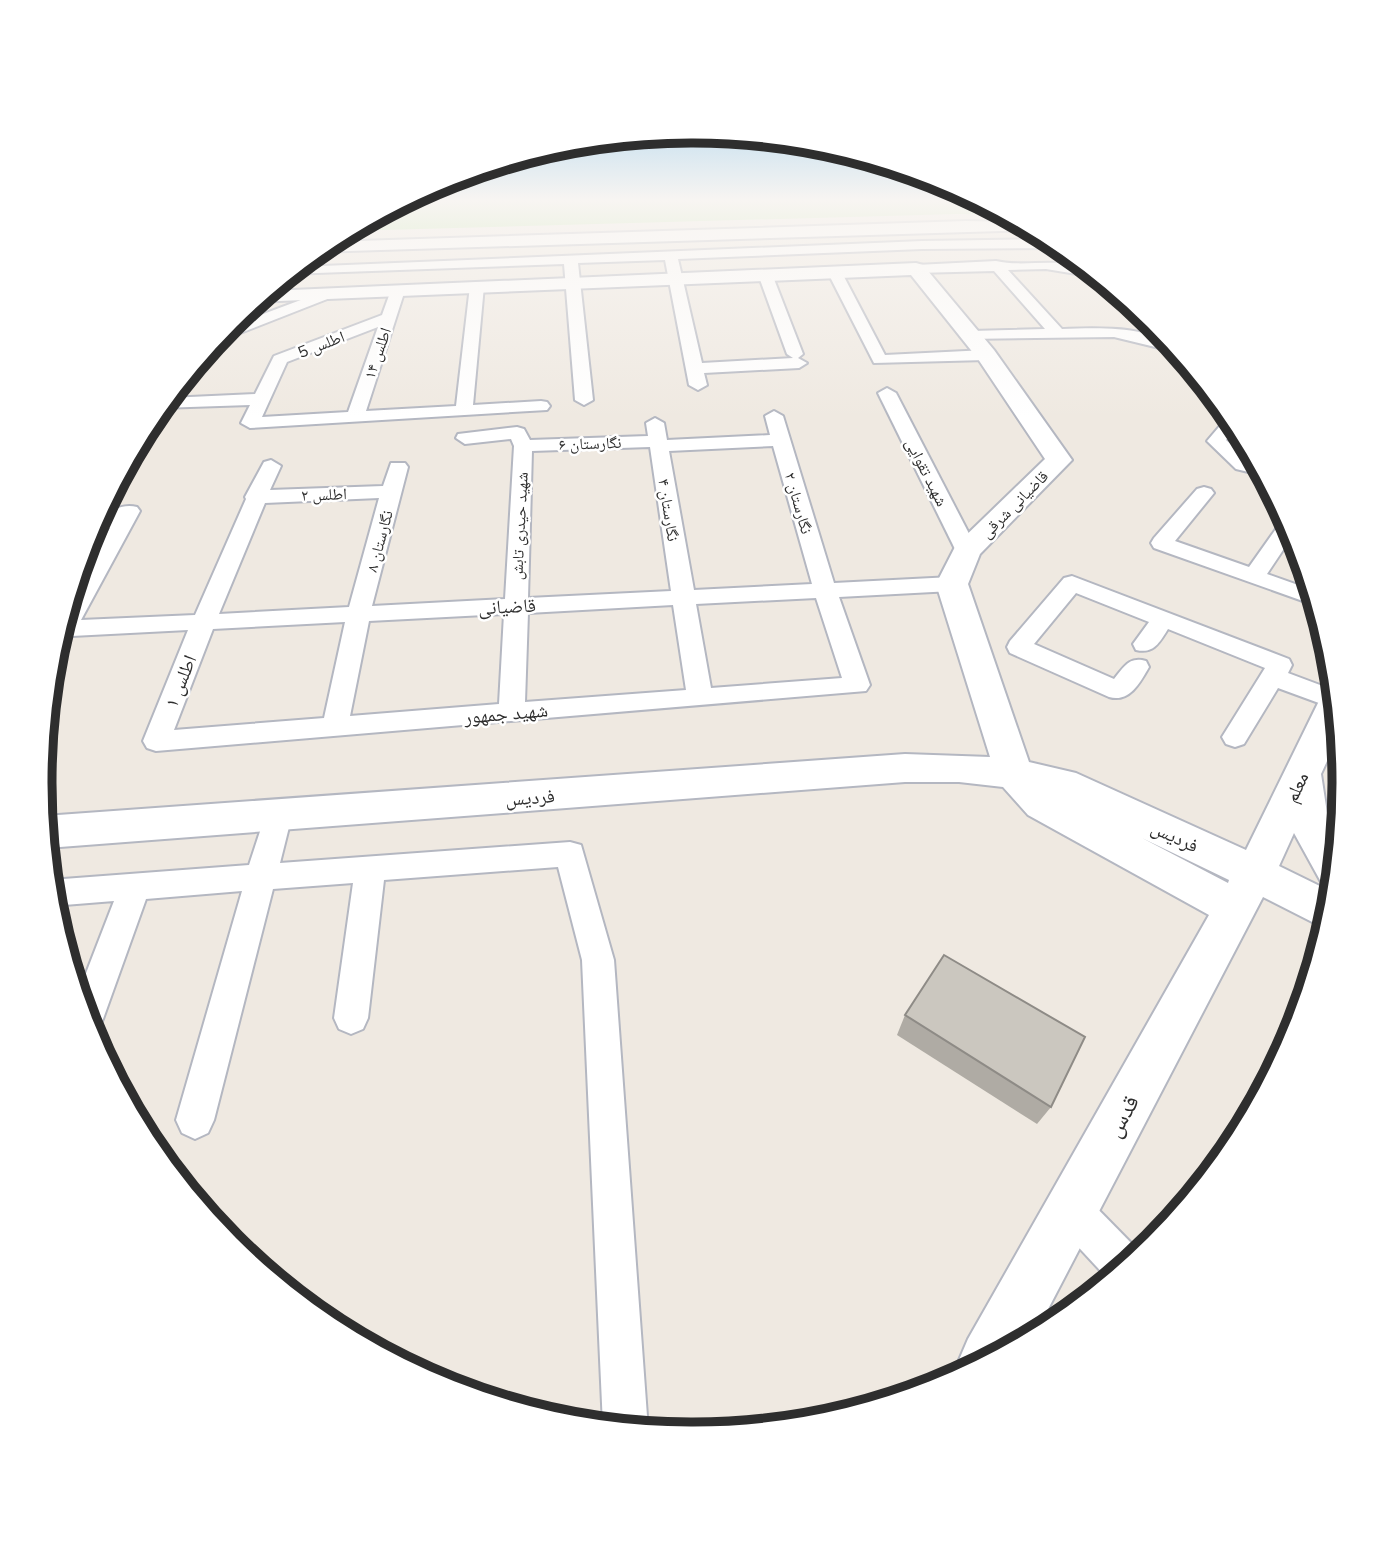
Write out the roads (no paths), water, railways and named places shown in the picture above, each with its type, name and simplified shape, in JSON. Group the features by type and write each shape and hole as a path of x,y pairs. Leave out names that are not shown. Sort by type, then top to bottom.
{"street":[{"path":"572,272 584,400"},
{"path":"675,272 698,385"},
{"path":"277,296 811,272"},
{"path":"836,272 880,360 1058,334 1115,332 1158,344"},
{"name":"قاضیانی شرقی","path":"919,272 978,346 1059,460 967,551 952,584"},
{"path":"1002,272 1058,334"},
{"path":"694,368 797,358 765,274"},
{"path":"464,411 477,286"},
{"name":"اطلس ۱۴","path":"355,417 398,290"},
{"path":"244,326 330,293"},
{"name":"اطلس 5","path":"355,417 250,423 280,359 388,318"},
{"name":"شهید تقوایی","path":"887,393 967,551"},
{"path":"177,403 261,399"},
{"path":"355,417 541,406"},
{"name":"نگارستان ۲","path":"774,416 825,590 857,685"},
{"path":"1226,428 1216,441 1243,465 1249,467"},
{"path":"465,438 517,433 523,446"},
{"name":"نگارستان ۶","path":"523,446 657,437 781,440"},
{"name":"نگارستان ۴","path":"657,437 700,698"},
{"name":"شهید حیدری تابش","path":"512,713 523,446"},
{"path":"204,621 271,466"},
{"name":"نگارستان ۸","path":"335,727 359,614 398,467"},
{"name":"اطلس ۲","path":"256,497 392,492"},
{"path":"1204,493 1162,543 1304,595"},
{"path":"78,602 130,511 109,521"},
{"path":"1254,577 1282,534"},
{"path":"1137,667 1118,691 1018,647 1072,583 1280,664 1235,737"},
{"path":"952,584 1014,774"},
{"name":"قاضیانی","path":"71,632 204,621 952,584"},
{"path":"1145,644 1163,619"},
{"name":"اطلس ۱","path":"156,741 204,621"},
{"path":"1272,676 1327,697"},
{"name":"شهید جمهور","path":"156,741 857,685"},
{"name":"معلم","path":"1245,891 1329,718"},
{"name":"فردیس","path":"55,831 905,768 959,768 1014,774 1042,804 1245,891 1320,909"},
{"path":"1302,774 1302,793 1312,831 1328,857"},
{"path":"195,1120 278,815"},
{"path":"62,892 570,854 598,960 625,1419"},
{"path":"351,1018 370,869"},
{"path":"92,1003 134,888"},
{"name":"قدس","path":"997,1345 1245,891"},
{"path":"1071,1210 1118,1260"}]}
